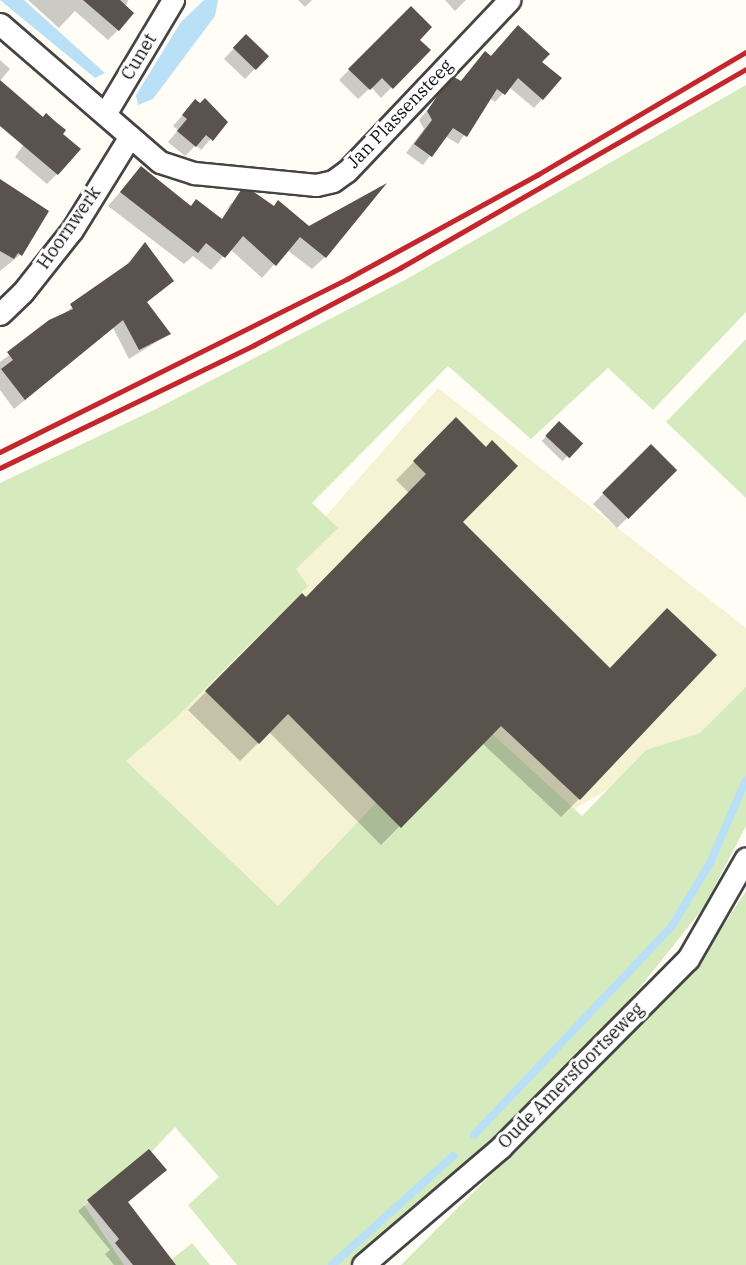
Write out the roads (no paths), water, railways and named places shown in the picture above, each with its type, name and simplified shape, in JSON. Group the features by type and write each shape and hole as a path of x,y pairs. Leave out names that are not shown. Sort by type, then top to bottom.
{"street":[{"name":"Cunet","path":"105,114 173,0"},
{"name":"Jan Plassensteeg","path":"0,24 160,162 194,173 306,185 333,181 509,0"},
{"name":"Hoornwerk","path":"0,314 22,293 72,230 130,136"},
{"name":"Oude Amersfoortseweg","path":"363,1265 501,1147 688,959 746,858"}],"water":[{"path":"0,0 24,0 105,73 95,78"},
{"path":"204,0 218,0 215,16 153,99 138,105 136,95 181,22"}],"waterway":[{"path":"474,1135 672,926 710,863 746,780"},
{"path":"332,1265 453,1156"}],"railway":[{"path":"0,452 347,279 537,175 746,52"},
{"path":"0,468 254,345 400,268 746,69"}]}
